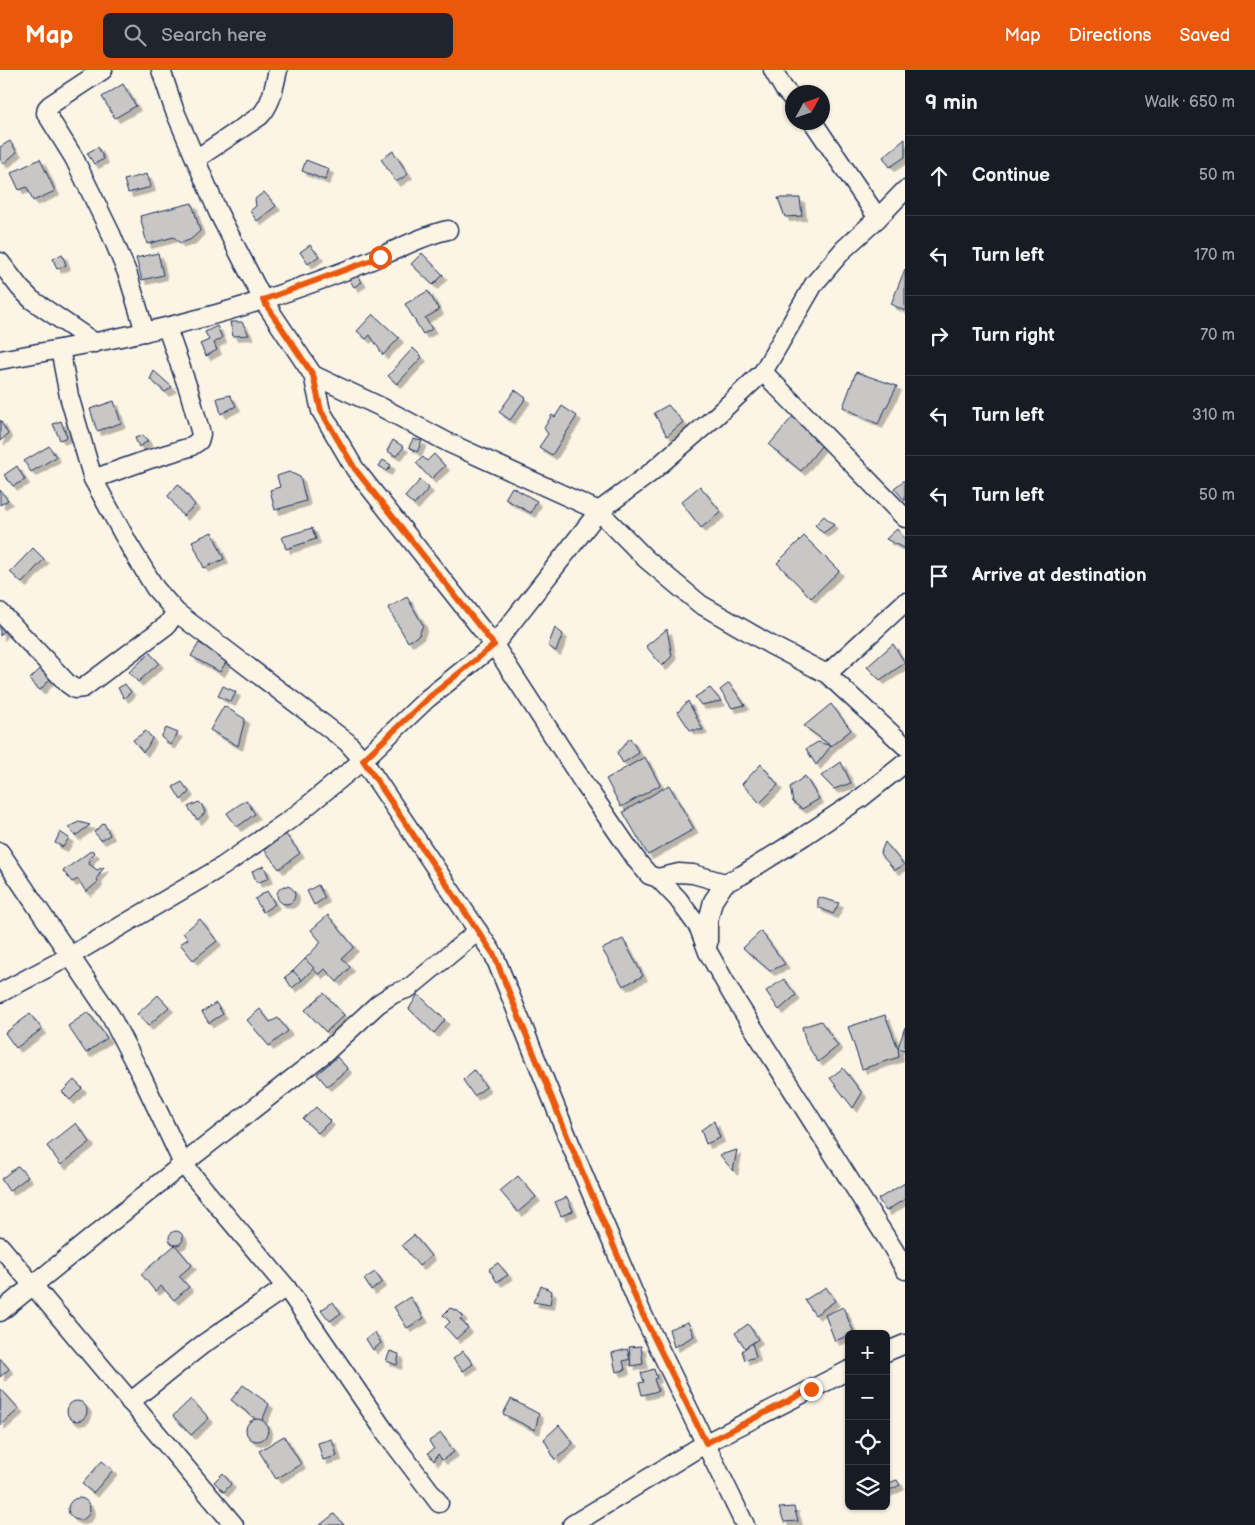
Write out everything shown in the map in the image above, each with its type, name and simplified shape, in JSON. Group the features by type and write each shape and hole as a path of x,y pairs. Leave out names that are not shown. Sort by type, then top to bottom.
{"street":[{"path":"103,70 50,105 46,112 74,158 111,234 128,275 145,332"},
{"path":"161,70 174,109 218,212 263,300 313,375 321,411 355,469 494,645 583,782 638,862 649,875 658,878 678,899 699,928 708,952 733,996 905,1270"},
{"path":"196,158 260,116 266,110 278,70"},
{"path":"773,70 785,90"},
{"path":"818,130 878,218"},
{"path":"0,993 70,956 222,866 295,816 363,760 427,699 494,645 598,511 649,474 715,417 763,372 814,284 844,249 905,190"},
{"path":"0,360 167,328 263,300 380,257 419,238 448,230"},
{"path":"0,262 32,300 95,343"},
{"path":"93,479 190,447 199,441 201,434 189,391 167,328"},
{"path":"60,349 69,396 93,479 155,588 176,612 347,742 363,760 494,955 570,1143 642,1313 745,1525"},
{"path":"763,372 905,518"},
{"path":"313,375 381,407 449,443 598,511 646,559 700,604 771,645 827,674 905,746"},
{"path":"827,674 905,602"},
{"path":"0,612 68,684 75,689 83,688 167,625 176,612"},
{"path":"708,952 708,922 711,908 713,901 725,883 742,875 861,798 905,763"},
{"path":"0,852 110,1015 183,1164 286,1287 386,1433 439,1503"},
{"path":"658,878 679,873 694,874 725,883"},
{"path":"0,1312 183,1164 325,1054 378,1004 393,994 409,988 478,931"},
{"path":"0,1246 234,1525"},
{"path":"130,1402 202,1345 286,1287"},
{"path":"890,1350 905,1344"},
{"path":"572,1525 706,1443 845,1372"}],"building":[{"path":"123,84 136,106 115,118 102,97"},
{"path":"905,139 905,157 890,167 883,157"},
{"path":"10,141 17,152 3,164 0,159 0,147"},
{"path":"98,147 104,159 94,164 87,153"},
{"path":"393,151 408,174 396,182 381,159"},
{"path":"40,159 55,191 33,201 27,187 19,190 11,173"},
{"path":"306,160 329,169 325,180 302,171"},
{"path":"147,174 151,187 128,193 124,180"},
{"path":"264,192 276,206 257,221 250,211 256,206 255,199"},
{"path":"778,198 800,198 802,216 785,217"},
{"path":"192,203 200,231 190,240 180,243 174,237 147,244 140,216"},
{"path":"310,245 319,256 308,264 300,252"},
{"path":"158,253 163,275 142,280 136,258"},
{"path":"422,253 443,275 433,285 411,264"},
{"path":"62,254 66,265 57,269 53,259"},
{"path":"905,269 905,311 891,304"},
{"path":"356,274 362,282 354,287 349,279"},
{"path":"428,291 439,310 425,318 432,329 423,334 405,304"},
{"path":"373,314 399,338 383,355 370,335 366,339 357,331"},
{"path":"230,322 242,322 249,335 233,336"},
{"path":"217,326 222,338 214,343 217,350 206,356 200,344 209,340 205,332"},
{"path":"413,348 422,357 397,384 388,376"},
{"path":"154,371 172,387 165,392 150,379"},
{"path":"856,372 897,386 878,424 843,407"},
{"path":"515,390 526,398 510,420 499,412"},
{"path":"230,395 236,406 221,414 217,398"},
{"path":"114,401 121,423 97,431 90,409"},
{"path":"668,405 683,422 667,436 654,413"},
{"path":"562,406 577,416 552,455 539,447 548,434 544,428 552,415 555,417"},
{"path":"794,415 826,440 801,471 769,445"},
{"path":"0,420 8,434 0,441"},
{"path":"61,421 67,437 60,440 53,424"},
{"path":"143,435 148,441 139,447 135,438"},
{"path":"413,439 422,441 417,452 409,447"},
{"path":"393,440 404,447 396,456 387,451"},
{"path":"49,446 56,457 31,472 24,461"},
{"path":"434,454 445,466 431,479 416,463 423,457 427,461"},
{"path":"383,460 391,465 387,471 379,466"},
{"path":"17,466 25,480 13,486 4,475"},
{"path":"289,472 300,477 306,501 275,510 270,490 280,487 277,476"},
{"path":"420,480 429,488 414,505 405,497"},
{"path":"905,480 905,501 894,488"},
{"path":"178,484 195,505 183,516 168,496"},
{"path":"700,486 721,512 701,528 681,502"},
{"path":"512,487 537,501 531,513 505,499"},
{"path":"0,490 8,500 0,505"},
{"path":"824,516 834,525 823,533 815,525"},
{"path":"312,528 316,539 286,549 282,537"},
{"path":"897,529 905,539 905,549 886,539"},
{"path":"212,532 224,559 204,568 192,541"},
{"path":"804,536 839,571 811,598 777,563"},
{"path":"33,548 44,559 22,583 10,572"},
{"path":"407,597 423,625 419,635 408,642 388,608"},
{"path":"0,622 7,628 0,636"},
{"path":"555,628 563,634 556,651 548,646"},
{"path":"667,629 672,656 662,666 646,646"},
{"path":"199,643 228,659 220,672 191,656"},
{"path":"893,644 905,663 880,680 867,667"},
{"path":"150,653 159,663 138,682 129,672"},
{"path":"40,669 50,679 40,690 29,680"},
{"path":"729,683 745,705 732,708 720,690"},
{"path":"125,684 131,692 124,698 118,688"},
{"path":"223,686 236,692 231,702 218,696"},
{"path":"710,688 721,701 701,705 695,697"},
{"path":"688,701 703,730 690,730 678,712"},
{"path":"831,704 851,730 831,746 804,726"},
{"path":"224,706 245,719 238,746 210,730"},
{"path":"166,728 178,733 170,745 161,737"},
{"path":"146,731 152,738 143,752 133,740"},
{"path":"630,738 639,753 623,763 617,753"},
{"path":"818,742 831,746 816,765 806,749"},
{"path":"645,757 660,785 621,807 606,779"},
{"path":"841,762 851,783 834,789 821,776"},
{"path":"761,764 778,785 760,803 742,784"},
{"path":"805,776 819,799 802,809 793,802 790,787"},
{"path":"182,782 189,792 181,800 173,787"},
{"path":"669,785 694,829 648,855 623,812"},
{"path":"246,800 255,814 237,827 227,813"},
{"path":"199,802 205,813 197,820 188,807"},
{"path":"79,822 90,825 75,836 68,827"},
{"path":"104,823 110,835 101,840 94,832"},
{"path":"60,832 69,838 63,847 55,843"},
{"path":"284,832 300,853 279,869 263,848"},
{"path":"885,842 904,865 895,870 880,854"},
{"path":"92,850 95,853 90,858 89,864 97,870 104,867 97,878 98,882 86,892 78,879 72,882 63,871"},
{"path":"264,866 269,878 257,883 252,871"},
{"path":"318,885 325,898 314,905 307,891"},
{"path":"286,886 294,891 295,895 290,903 286,904 278,899 277,895 282,887"},
{"path":"267,891 275,904 263,912 255,899"},
{"path":"818,897 839,903 833,914 818,907"},
{"path":"328,915 354,947 342,958 350,967 337,982 325,969 319,975 305,959 321,942 311,930"},
{"path":"200,919 217,941 193,960 180,944 188,939 183,933"},
{"path":"761,931 785,964 770,971 743,948"},
{"path":"623,939 643,976 623,986 602,949"},
{"path":"305,959 314,968 302,980 293,971"},
{"path":"293,971 302,980 292,988 285,977"},
{"path":"784,979 796,995 779,1010 766,991"},
{"path":"324,993 344,1015 326,1032 305,1010"},
{"path":"418,994 445,1020 434,1033 409,1009"},
{"path":"158,995 169,1007 148,1026 137,1014"},
{"path":"216,1003 223,1014 209,1023 202,1012"},
{"path":"260,1009 270,1022 278,1018 288,1031 269,1046 247,1020"},
{"path":"88,1012 107,1038 86,1053 68,1026"},
{"path":"30,1014 42,1029 16,1048 5,1033"},
{"path":"885,1015 898,1048 899,1057 862,1069 848,1027"},
{"path":"821,1021 838,1046 818,1062 806,1043 802,1027"},
{"path":"905,1027 905,1050 898,1048"},
{"path":"337,1057 348,1069 327,1086 317,1074"},
{"path":"843,1068 862,1093 853,1108 830,1078"},
{"path":"474,1070 486,1087 474,1096 463,1080"},
{"path":"74,1080 82,1088 70,1100 62,1092"},
{"path":"316,1107 330,1121 318,1133 303,1119"},
{"path":"714,1121 720,1138 706,1144 701,1130"},
{"path":"76,1123 90,1142 61,1165 47,1146"},
{"path":"737,1150 733,1171 720,1155"},
{"path":"18,1166 28,1177 9,1191 1,1179"},
{"path":"518,1176 536,1197 518,1212 500,1191"},
{"path":"905,1183 905,1199 886,1211 878,1199"},
{"path":"567,1197 573,1211 561,1216 555,1202"},
{"path":"176,1231 181,1233 183,1238 181,1243 176,1245 171,1243 169,1238 171,1233"},
{"path":"414,1235 431,1256 419,1266 402,1245"},
{"path":"175,1245 192,1265 179,1276 189,1287 174,1300 161,1286 155,1291 141,1274"},
{"path":"498,1263 508,1275 497,1282 489,1269"},
{"path":"375,1272 382,1282 371,1290 364,1279"},
{"path":"541,1286 552,1291 550,1305 533,1302"},
{"path":"826,1287 835,1301 815,1315 805,1300"},
{"path":"410,1297 424,1318 407,1328 394,1307"},
{"path":"333,1302 341,1313 330,1321 321,1310"},
{"path":"843,1307 853,1330 845,1330 845,1337 835,1341 825,1315"},
{"path":"450,1308 458,1311 463,1316 460,1319 468,1328 456,1339 445,1327 450,1322 443,1315"},
{"path":"688,1322 694,1336 674,1347 669,1329"},
{"path":"748,1324 758,1339 745,1348 735,1333"},
{"path":"375,1332 381,1343 373,1350 366,1339"},
{"path":"752,1343 756,1357 745,1360 742,1351"},
{"path":"641,1346 643,1364 631,1366 629,1347"},
{"path":"627,1349 630,1359 623,1361 625,1370 616,1372 612,1353"},
{"path":"390,1351 399,1354 397,1365 386,1361"},
{"path":"463,1351 473,1364 463,1371 453,1359"},
{"path":"0,1358 9,1369 0,1377"},
{"path":"654,1369 657,1378 654,1379 658,1391 642,1395 639,1383 644,1382 641,1373"},
{"path":"243,1385 269,1404 261,1423 231,1400"},
{"path":"1,1389 19,1409 1,1425 0,1424"},
{"path":"191,1399 209,1418 191,1435 173,1416"},
{"path":"511,1399 539,1414 535,1430 503,1414"},
{"path":"77,1401 84,1404 87,1411 84,1418 77,1421 70,1418 67,1411 70,1404"},
{"path":"257,1419 267,1426 268,1430 261,1440 257,1441 247,1434 246,1430 253,1420"},
{"path":"559,1425 573,1443 555,1460 544,1439"},
{"path":"441,1433 454,1452 442,1460 438,1454 434,1461 428,1453 434,1449 429,1441"},
{"path":"284,1436 301,1464 276,1479 259,1451"},
{"path":"332,1439 337,1456 323,1460 318,1443"},
{"path":"102,1461 113,1470 93,1493 82,1484"},
{"path":"223,1473 231,1484 224,1492 214,1482"},
{"path":"897,1480 900,1485 890,1490 890,1483"},
{"path":"79,1498 87,1501 90,1509 87,1517 79,1520 71,1517 68,1509 71,1501"},
{"path":"794,1507 798,1521 784,1522 779,1508"},
{"path":"334,1514 344,1525 320,1525"}],"route":[{"path":"380,257 263,300 313,375 321,411 355,469 494,645 427,699 363,760 494,955 570,1143 642,1313 706,1443 811,1389"}]}
